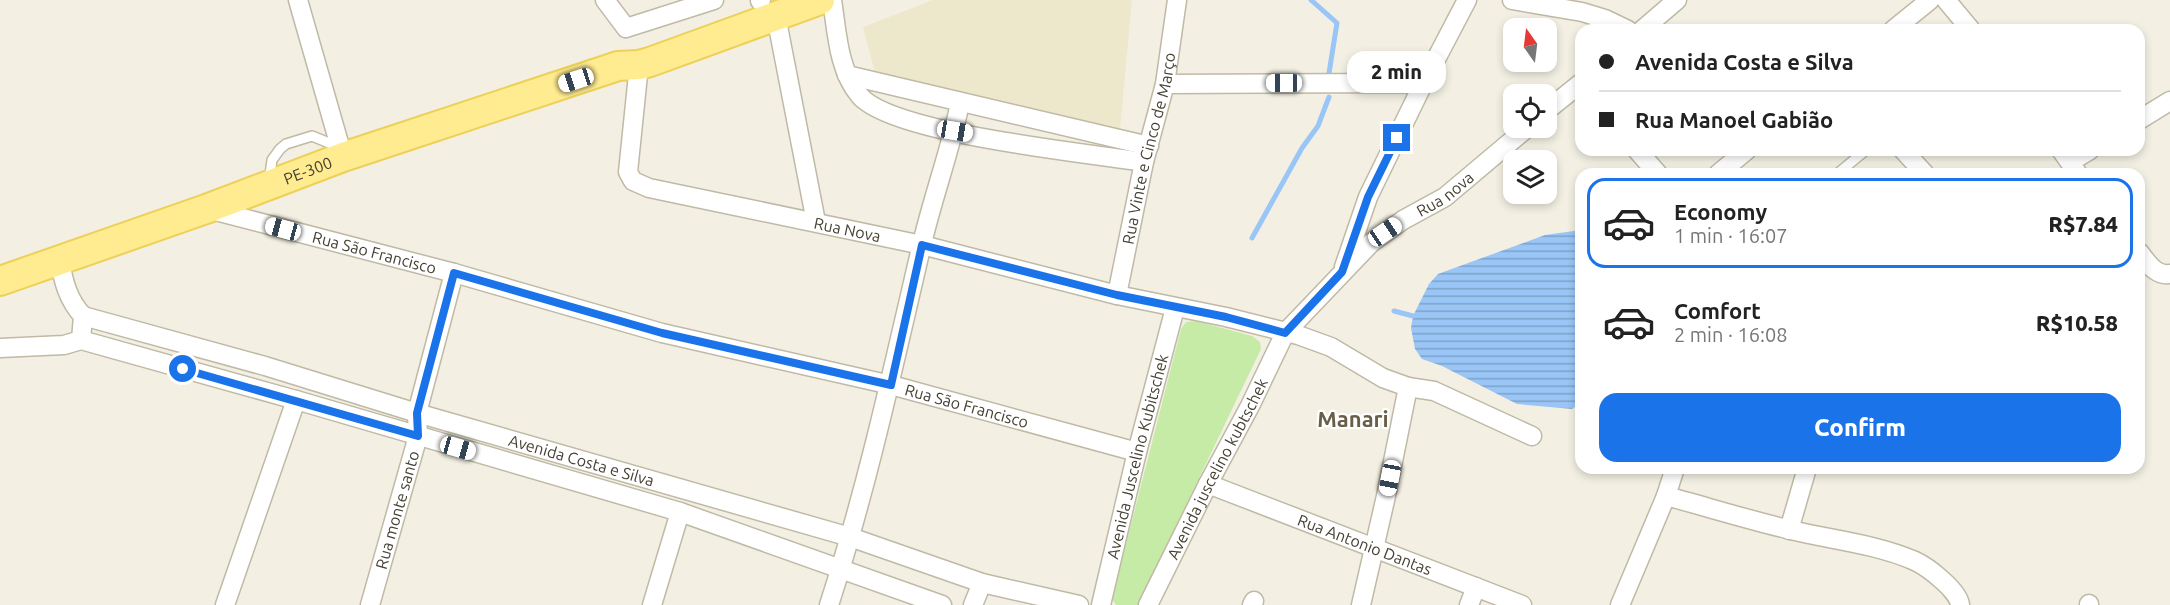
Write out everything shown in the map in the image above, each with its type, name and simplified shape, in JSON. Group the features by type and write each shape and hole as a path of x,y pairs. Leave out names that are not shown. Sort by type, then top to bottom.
{"main road":[{"name":"PE-300","path":"0,281 206,209 342,152 628,65 765,4 820,0"}],"street":[{"path":"298,0 342,152"},
{"path":"605,0 626,28 714,0"},
{"path":"832,0 840,51 847,75 862,97 887,113 906,120 955,131 1049,148 1147,154"},
{"name":"Rua Vinte e Cinco de Março","path":"1117,295 1147,154 1165,84 1177,0"},
{"path":"1342,272 1368,197 1467,0"},
{"path":"1512,0 1582,12 1615,24"},
{"path":"1649,24 1677,0"},
{"path":"1900,24 1930,0"},
{"path":"1946,0 1966,24"},
{"path":"765,4 816,222"},
{"name":"Rua Nova","path":"628,65 627,172 633,181 649,188 922,245 1117,295 1226,317 1298,335 1331,346 1383,378 1408,387 1434,390 1532,436"},
{"path":"847,75 1147,154"},
{"name":"Rua Vinte e Cinco de Março","path":"1165,84 1423,84"},
{"path":"1557,103 1575,89"},
{"path":"2145,116 2170,101"},
{"path":"829,605 891,385 922,245 955,131 960,103"},
{"name":"Rua nova","path":"1285,333 1371,243 1402,220 1445,196 1515,138"},
{"path":"1642,156 1653,168"},
{"path":"1725,168 1740,156"},
{"path":"1908,156 1920,168"},
{"name":"Rua São Francisco","path":"206,209 454,273 662,333 891,385 1137,452"},
{"path":"2145,259 2156,272 2163,275 2170,274"},
{"path":"0,348 64,345 81,340 83,316 74,307 68,294 62,278 60,260"},
{"name":"Rua monte santo","path":"370,605 418,436 417,413 454,273"},
{"name":"Avenida Juscelino Kubitschek","path":"1101,605 1137,452 1175,308"},
{"name":"Avenida Costa e Silva","path":"83,316 265,366 417,413 850,537 982,584 1079,605"},
{"name":"Avenida juscelino kubtschek","path":"1148,605 1285,333"},
{"name":"Avenida Costa e Silva","path":"81,340 680,512 942,605"},
{"path":"1361,605 1408,387"},
{"path":"225,605 296,400"},
{"path":"1620,605 1673,474"},
{"path":"1790,530 1805,474"},
{"name":"Rua Antonio Dantas","path":"1208,484 1522,605"},
{"path":"1666,496 1790,530 1874,548 1919,563 1949,587 1960,602"},
{"path":"652,605 680,512"},
{"path":"973,605 982,584"},
{"path":"1469,605 1476,588"}],"lane":[{"path":"1844,168 1859,156"}],"shaded area":[{"path":"933,0 1132,0 1120,129 875,73 863,27"}],"green space":[{"path":"1196,321 1252,336 1260,342 1261,349 1138,605 1116,605 1112,599 1181,329 1186,322"}],"water":[{"path":"1575,231 1575,407 1572,409 1517,404 1442,366 1422,359 1415,349 1411,328 1413,316 1429,284 1438,274 1545,235"}],"waterway":[{"path":"1311,0 1337,23 1329,73"},
{"path":"1252,238 1302,148 1318,126 1329,97"},
{"path":"1394,311 1413,316"}],"district":[{"name":"Manari","path":"1353,418"}],"route":[{"path":"183,369 418,436 417,413 454,273 662,333 891,385 922,245 1117,295 1226,317 1285,333 1342,272 1368,197 1397,138"}]}
